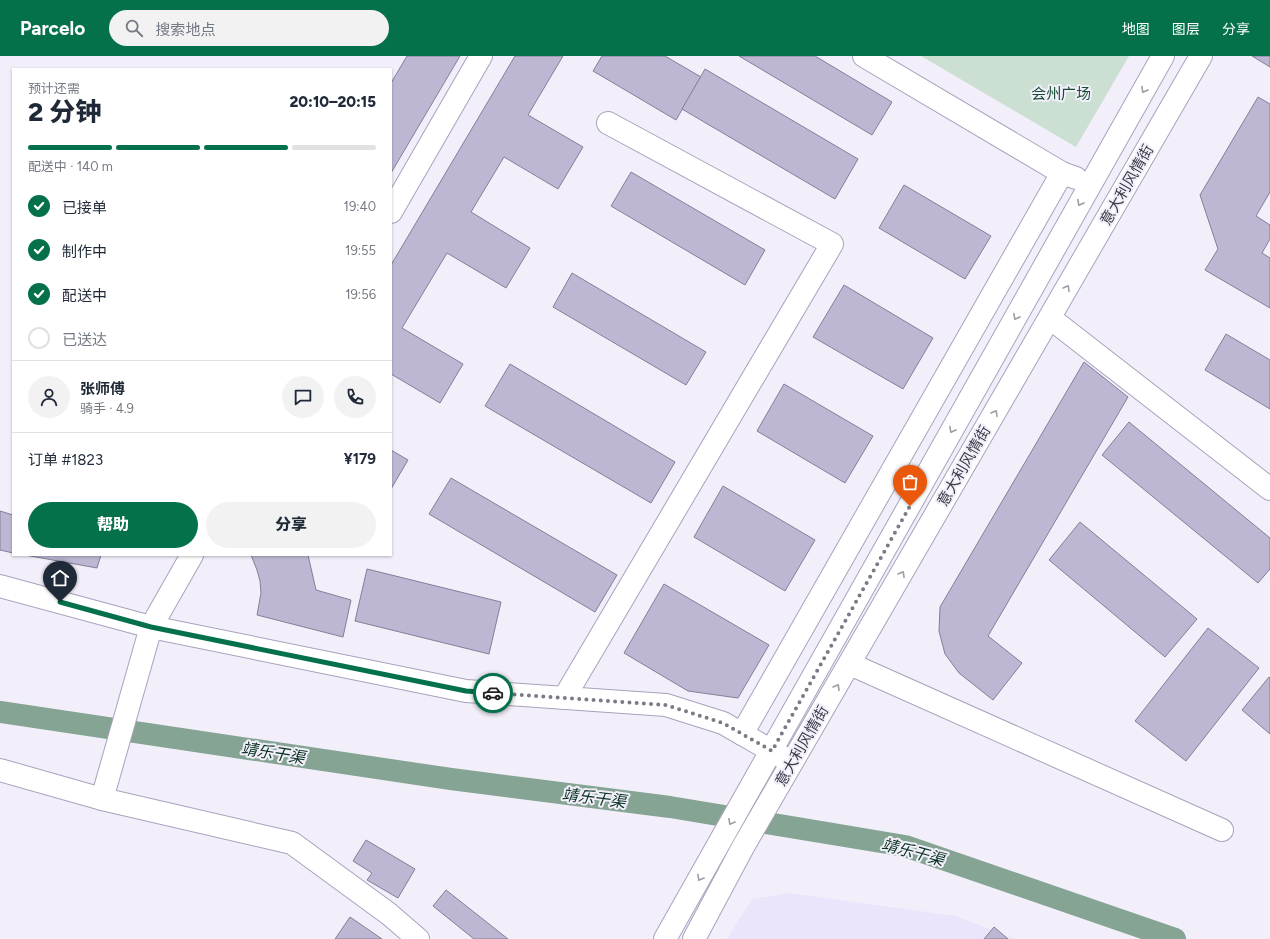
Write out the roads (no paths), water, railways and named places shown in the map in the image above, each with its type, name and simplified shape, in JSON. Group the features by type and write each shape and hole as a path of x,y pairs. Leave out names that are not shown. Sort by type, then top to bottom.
{"street":[{"path":"392,210 481,56"},
{"path":"864,56 1062,173 1091,184"},
{"name":"意大利风情街","path":"666,939 1163,56"},
{"name":"意大利风情街","path":"694,939 743,847 1201,56"},
{"path":"564,698 832,244 608,123"},
{"path":"742,734 1062,173"},
{"path":"1050,318 1270,489"},
{"path":"102,799 151,627 191,556"},
{"path":"0,586 151,627 466,691 666,705 723,723 793,763"},
{"path":"850,664 1222,830"},
{"path":"0,770 102,799 292,843 389,914 418,939"}],"waterway":[{"name":"靖乐干渠","path":"0,712 451,779 670,807 905,846 1175,939"}],"park label":[{"name":"会州广场","path":"1061,94"}]}
